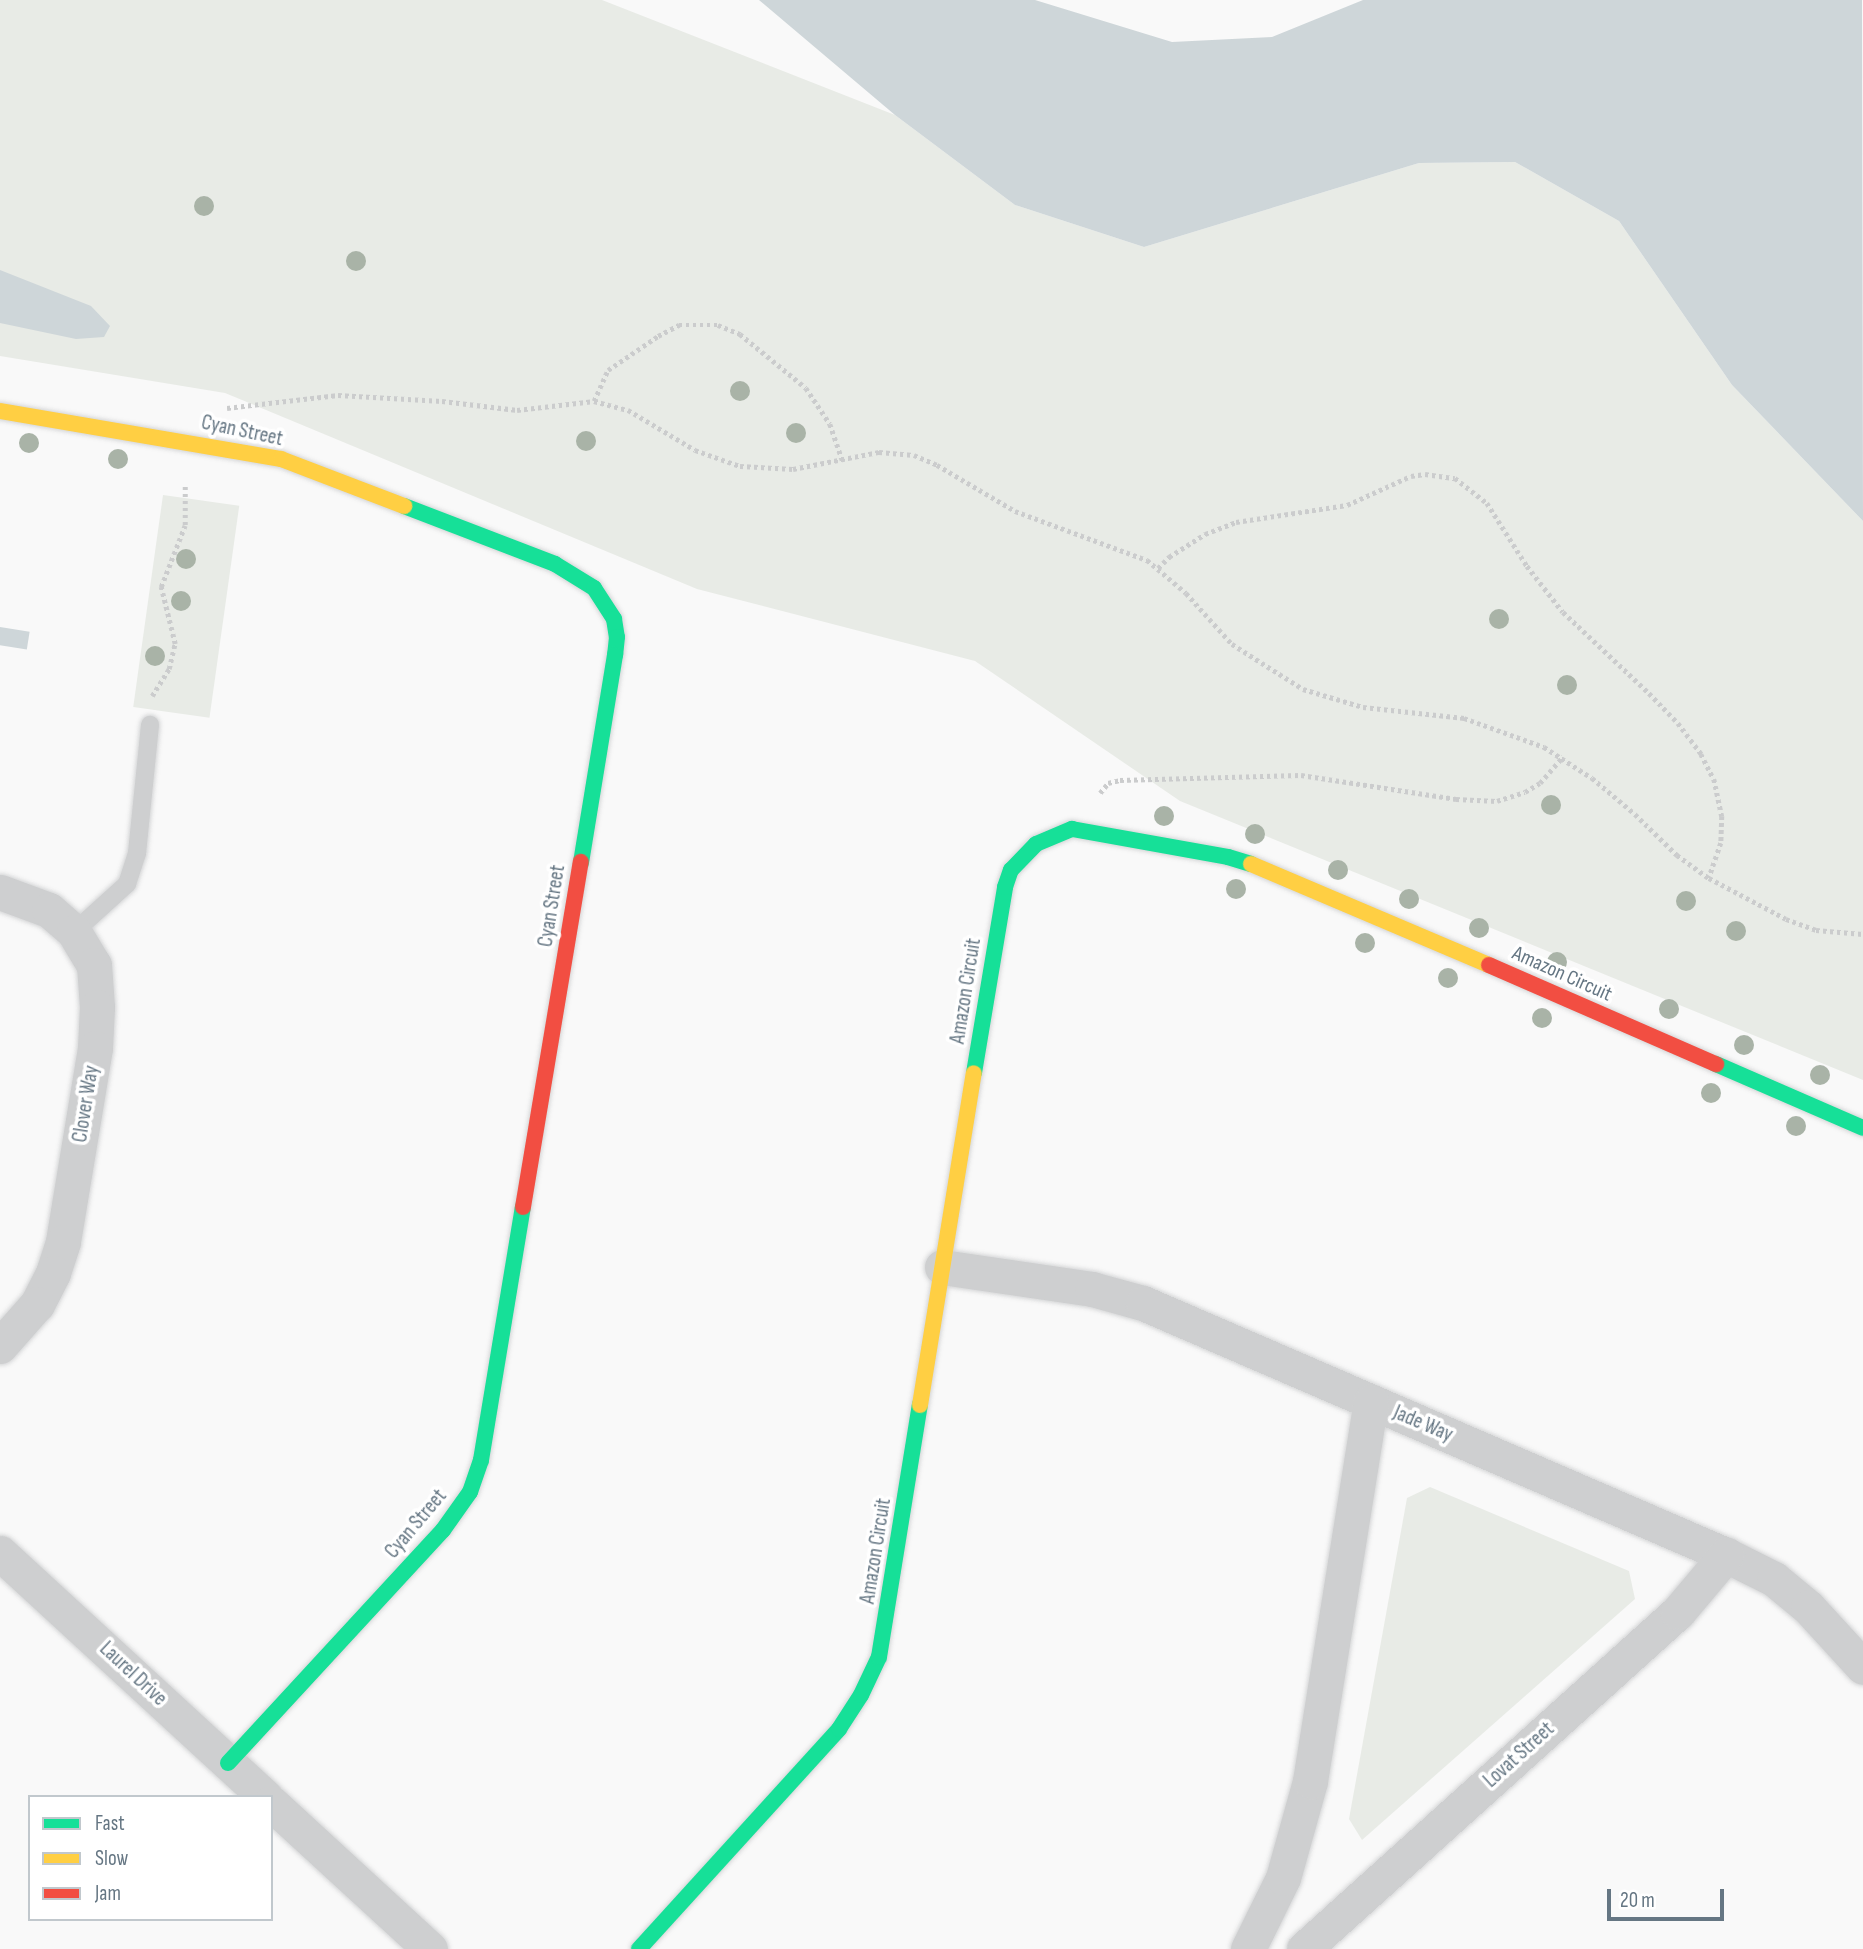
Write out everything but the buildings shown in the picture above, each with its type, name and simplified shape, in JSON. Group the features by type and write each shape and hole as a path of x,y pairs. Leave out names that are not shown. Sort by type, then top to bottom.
{"street":[{"name":"Cyan Street","path":"0,411 281,459 555,564 594,588 614,619 615,655 481,1460 470,1492 443,1530 228,1763"},
{"name":"Amazon Circuit","path":"639,1949 839,1729 861,1695 879,1657 1005,887 1011,870 1023,855 1055,834 1072,830 1228,858 1270,870 1863,1128"},
{"name":"Clover Way","path":"0,892 49,910 74,932 94,965 97,1007 95,1048 64,1242 53,1273 37,1304 0,1346"},
{"name":"Jade Way","path":"942,1267 1120,1295 1726,1555 1774,1579 1808,1607 1863,1667"},
{"path":"1248,1949 1283,1878 1310,1782 1371,1402"},
{"name":"Laurel Drive","path":"0,1553 263,1795"},
{"name":"Lovat Street","path":"1304,1949 1678,1612 1726,1555"},
{"path":"273,1805 430,1949"}],"lane":[{"path":"74,932 127,884 137,853 150,725"}],"path":[{"path":"593,401 608,370 658,336 679,326 718,324 740,334 806,387 830,424 843,461"},
{"path":"223,408 338,395 442,401 517,410 593,401 628,410 704,455 740,466 793,469 878,452 914,455 937,465 1015,511 1133,554 1158,568 1186,593 1232,644 1303,689 1363,707 1484,723 1526,739 1563,757 1614,796 1676,855 1709,878 1755,904 1796,922 1816,929 1863,934"},
{"path":"150,725 153,695 169,669 175,644 161,587 185,525 185,472"},
{"path":"1158,568 1169,556 1205,534 1236,522 1347,505 1411,476 1426,474 1455,478 1486,503 1527,566 1563,612 1678,723 1700,754 1714,779 1722,816 1721,843 1709,878"},
{"path":"1098,803 1103,787 1113,781 1301,775 1456,799 1497,801 1525,792 1540,783 1563,757"}],"shaded area":[{"path":"0,0 602,0 895,115 1015,205 1144,247 1419,163 1515,162 1619,221 1732,385 1863,521 1863,1080 1180,801 975,661 697,589 225,393 0,356"},
{"path":"759,0 1035,0 1172,42 1272,37 1363,0 1862,0 1863,521 1732,385 1619,221 1515,162 1419,163 1144,247 1015,205 895,115"},
{"path":"0,270 91,306 110,326 104,337 76,339 0,323"},
{"path":"163,495 239,506 209,718 133,707"},
{"path":"0,627 30,632 27,649 0,645"},
{"path":"1430,1487 1629,1571 1635,1599 1362,1840 1349,1819 1407,1498"}],"traffic: fast":[{"path":"404,506 555,564 594,588 614,619 617,637 615,655 581,862"},
{"path":"974,1073 1005,887 1011,870 1036,844 1072,829 1228,857 1251,864"},
{"path":"1716,1064 1863,1128"},
{"path":"228,1763 443,1530 470,1492 481,1460 523,1207"},
{"path":"639,1949 839,1729 861,1695 879,1657 920,1405"}],"traffic: slow":[{"path":"0,411 281,459 404,506"},
{"path":"1251,864 1489,965"},
{"path":"920,1405 974,1073"}],"traffic: jam":[{"path":"523,1207 581,862"},
{"path":"1489,965 1716,1064"}]}
